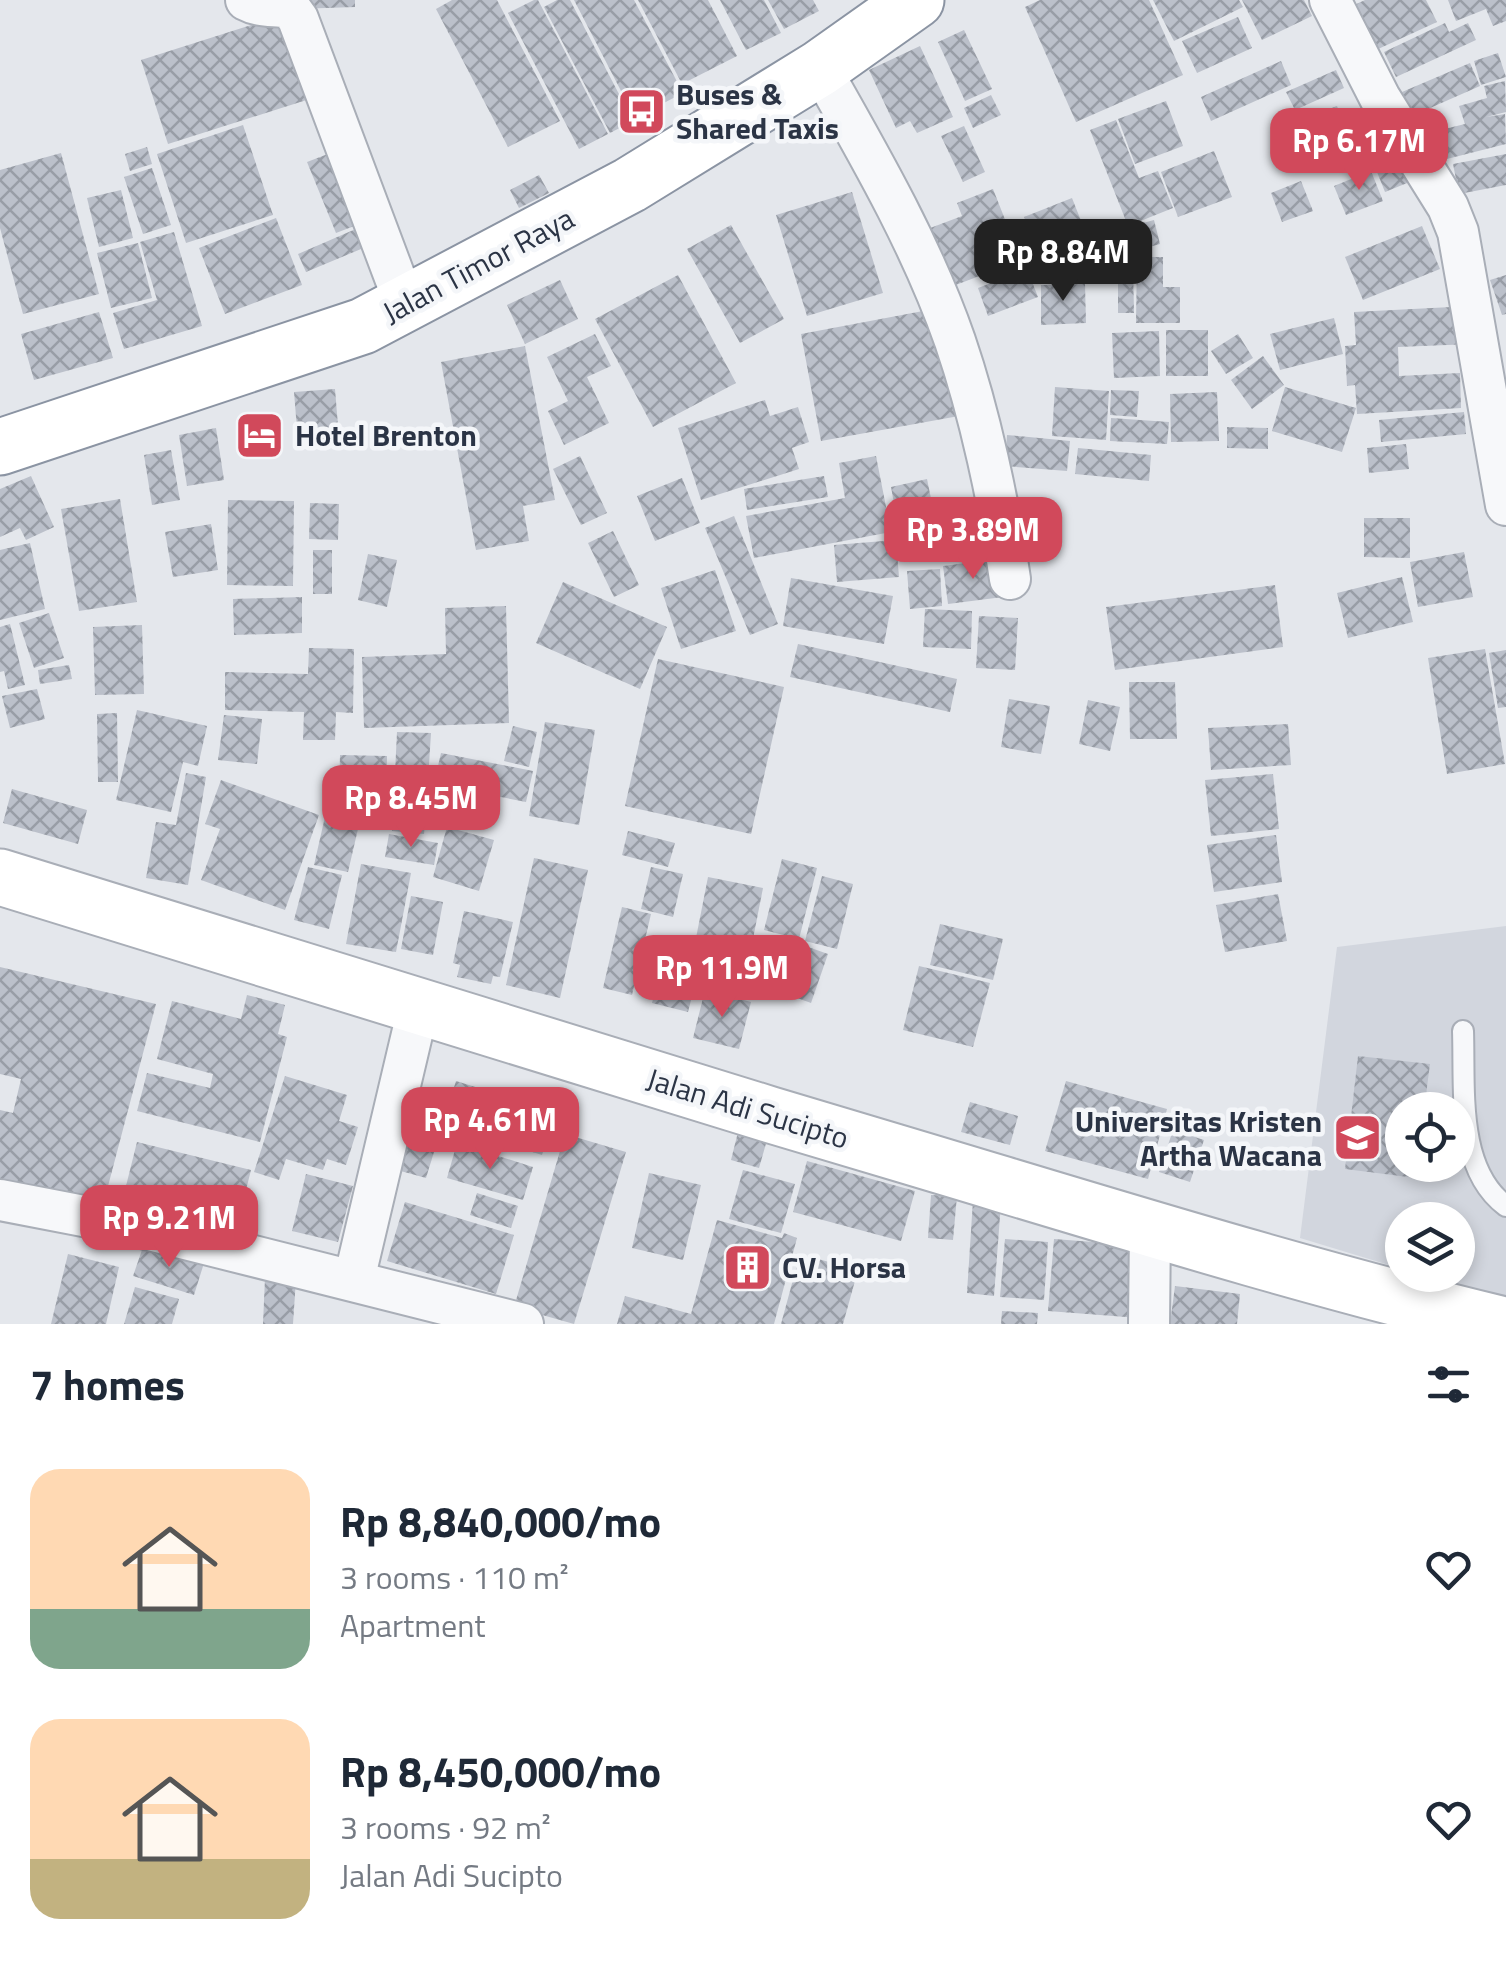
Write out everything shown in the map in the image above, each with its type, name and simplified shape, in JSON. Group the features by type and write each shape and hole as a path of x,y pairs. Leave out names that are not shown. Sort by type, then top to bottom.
{"main road":[{"name":"Jalan Timor Raya","path":"0,447 363,326 630,184 820,68 916,0"},
{"name":"Jalan Adi Sucipto","path":"0,877 418,1009 1150,1228 1373,1293 1500,1324"}],"street":[{"path":"246,0 260,8 290,8 298,19 405,304"},
{"path":"1330,0 1380,98 1448,206 1458,232 1506,506"},
{"path":"820,68 888,188 954,338 1004,537 1010,579"},
{"path":"354,1280 418,1009"},
{"path":"0,1200 130,1225 523,1324"},
{"path":"1148,1324 1150,1228"}],"lane":[{"path":"1463,1031 1466,1117 1476,1167 1490,1194 1506,1206"}],"shaded area":[{"name":"Universitas Kristen Artha Wacana","path":"1506,926 1506,1301 1475,1291 1475,1202 1385,1202 1385,1264 1300,1238 1337,947"}],"building":[{"path":"296,0 355,0 355,7 296,9"},
{"path":"452,0 497,0 560,121 508,147 436,9"},
{"path":"538,0 608,134 579,149 508,13"},
{"path":"557,0 570,0 633,121 610,133 544,7"},
{"path":"574,0 634,0 683,93 635,118"},
{"path":"638,0 708,0 737,56 682,84"},
{"path":"720,0 764,0 781,33 746,50"},
{"path":"768,0 813,0 819,11 784,29"},
{"path":"1040,0 1149,0 1183,75 1076,122 1025,7"},
{"path":"1153,0 1239,0 1243,7 1174,41"},
{"path":"1242,0 1304,0 1312,16 1262,40"},
{"path":"1365,0 1426,0 1437,22 1376,50 1348,8"},
{"path":"1448,0 1506,0 1506,21 1493,26 1486,9 1456,21"},
{"path":"289,13 316,97 168,144 141,60"},
{"path":"1238,17 1252,48 1197,73 1182,41"},
{"path":"1445,23 1449,32 1468,23 1476,40 1396,77 1384,52"},
{"path":"964,30 992,89 965,101 938,42"},
{"path":"920,46 953,117 917,133 910,121 896,128 869,70"},
{"path":"1498,53 1506,77 1481,85 1474,61"},
{"path":"1281,61 1291,85 1211,121 1201,97"},
{"path":"1470,63 1480,86 1412,116 1402,92"},
{"path":"1336,70 1344,88 1295,110 1286,92"},
{"path":"1505,81 1506,112 1486,117 1505,114 1506,144 1439,161 1432,132 1465,124 1459,106 1487,98 1484,86"},
{"path":"991,95 1001,115 973,128 964,108"},
{"path":"1166,101 1183,146 1135,164 1118,119"},
{"path":"1337,106 1350,140 1302,160 1288,125"},
{"path":"1116,120 1139,178 1158,171 1173,208 1128,226 1090,130"},
{"path":"243,125 273,215 186,243 157,154"},
{"path":"964,126 985,172 963,182 941,136"},
{"path":"147,147 152,164 130,171 125,154"},
{"path":"1214,151 1232,197 1178,217 1161,172"},
{"path":"333,152 362,223 336,233 307,162"},
{"path":"61,153 99,294 23,314 0,228 0,170"},
{"path":"1407,154 1417,179 1385,192 1375,167"},
{"path":"1506,154 1506,185 1459,194 1453,164"},
{"path":"152,168 171,225 143,234 124,177"},
{"path":"1371,171 1383,201 1346,215 1334,186"},
{"path":"539,175 549,193 519,208 510,190"},
{"path":"1301,181 1313,211 1282,222 1271,193"},
{"path":"993,189 1021,260 940,291 917,233 962,216 957,203"},
{"path":"121,190 133,238 99,247 87,198"},
{"path":"852,192 883,293 807,316 776,215"},
{"path":"1072,198 1087,236 1038,255 1024,217"},
{"path":"276,218 302,285 225,314 199,248"},
{"path":"1154,220 1160,244 1084,265 1077,241"},
{"path":"365,225 373,244 306,272 298,254"},
{"path":"731,225 784,319 740,343 687,249"},
{"path":"1422,226 1440,269 1363,300 1345,257"},
{"path":"174,232 202,326 124,349 113,313 157,300 140,242"},
{"path":"138,243 152,298 111,308 97,253"},
{"path":"1137,257 1163,257 1163,287 1180,287 1180,323 1136,323"},
{"path":"1118,266 1133,266 1134,313 1118,313"},
{"path":"1027,269 1038,297 988,316 978,288"},
{"path":"678,275 736,383 653,427 595,319"},
{"path":"1506,275 1506,314 1502,315 1490,280"},
{"path":"560,280 578,319 525,344 507,305"},
{"path":"1085,284 1086,323 1041,325 1041,285"},
{"path":"1471,306 1472,344 1398,347 1399,376 1460,373 1461,408 1357,414 1355,385 1347,386 1345,346 1356,345 1354,312"},
{"path":"939,308 959,416 821,441 801,334"},
{"path":"99,312 113,358 34,380 21,334"},
{"path":"1334,318 1343,354 1280,370 1270,334"},
{"path":"1166,330 1208,330 1208,376 1166,376"},
{"path":"1159,331 1160,376 1114,378 1112,333"},
{"path":"595,334 611,366 587,377 609,423 564,445 548,411 568,401 547,357"},
{"path":"1238,334 1253,358 1226,374 1211,351"},
{"path":"525,346 555,500 523,506 529,541 476,550 441,362"},
{"path":"1263,356 1284,385 1252,409 1231,380"},
{"path":"1055,387 1109,391 1106,440 1052,436"},
{"path":"1285,387 1356,408 1342,452 1272,431"},
{"path":"335,389 339,438 298,441 294,392"},
{"path":"1111,390 1139,391 1137,417 1110,415"},
{"path":"1217,392 1219,441 1171,442 1170,394"},
{"path":"765,400 770,416 798,407 809,442 792,448 799,469 701,500 678,428"},
{"path":"1464,412 1466,434 1381,442 1379,420"},
{"path":"1111,418 1169,422 1167,444 1110,441"},
{"path":"1227,427 1268,428 1268,449 1227,448"},
{"path":"216,428 224,480 187,486 179,435"},
{"path":"1007,435 1070,441 1067,471 1005,466"},
{"path":"1406,444 1409,469 1369,473 1367,448"},
{"path":"1078,448 1151,455 1149,481 1075,474"},
{"path":"171,450 180,500 152,505 144,455"},
{"path":"580,456 607,513 581,525 553,469"},
{"path":"876,456 891,532 754,558 746,516 845,498 839,463"},
{"path":"31,476 54,527 26,540 20,528 0,537 0,489"},
{"path":"824,476 828,497 747,510 744,489"},
{"path":"682,478 700,523 655,541 637,496"},
{"path":"927,479 934,513 897,520 891,487"},
{"path":"120,499 137,602 79,611 61,509"},
{"path":"228,500 294,501 293,586 227,585"},
{"path":"310,503 339,504 338,540 309,539"},
{"path":"979,505 983,544 948,548 944,508"},
{"path":"734,516 778,624 750,635 705,528"},
{"path":"1364,518 1410,518 1410,558 1364,557"},
{"path":"211,524 218,570 173,577 165,532"},
{"path":"613,531 639,585 614,597 588,543"},
{"path":"896,540 899,577 837,582 834,545"},
{"path":"30,543 45,609 0,620 0,550"},
{"path":"313,550 332,550 332,594 313,594"},
{"path":"1464,552 1473,597 1418,607 1410,562"},
{"path":"368,554 397,560 387,607 358,600"},
{"path":"998,559 1003,597 948,604 943,566"},
{"path":"940,569 942,606 910,609 907,571"},
{"path":"715,570 736,631 681,649 661,588"},
{"path":"1402,577 1413,622 1348,638 1337,593"},
{"path":"791,578 893,596 884,644 783,626"},
{"path":"563,582 667,627 640,689 536,643"},
{"path":"1275,585 1283,647 1115,670 1106,607"},
{"path":"302,597 302,633 234,635 233,599"},
{"path":"506,606 509,723 364,728 362,657 446,654 445,608"},
{"path":"925,609 972,611 971,649 923,647"},
{"path":"49,613 64,658 34,668 19,623"},
{"path":"979,616 1018,618 1015,670 976,668"},
{"path":"10,624 25,685 8,689 4,671 0,672 0,627"},
{"path":"142,625 144,694 95,695 93,627"},
{"path":"798,644 957,679 950,712 790,677"},
{"path":"309,648 354,649 353,713 336,712 335,740 303,740 304,712 225,710 225,672 308,674"},
{"path":"1485,649 1505,764 1447,774 1428,658"},
{"path":"1506,650 1506,707 1498,708 1489,653"},
{"path":"658,659 784,687 751,834 625,806"},
{"path":"69,665 72,679 40,684 38,670"},
{"path":"1129,682 1175,682 1177,739 1130,739"},
{"path":"37,689 45,719 10,728 2,696"},
{"path":"1009,699 1050,706 1041,754 1001,747"},
{"path":"1088,700 1120,707 1110,751 1079,744"},
{"path":"137,710 207,726 198,766 183,762 171,812 116,800"},
{"path":"117,713 118,782 98,782 97,714"},
{"path":"224,715 262,719 257,764 218,760"},
{"path":"545,722 595,730 579,825 529,816"},
{"path":"1288,724 1291,765 1211,770 1208,728"},
{"path":"513,726 537,732 529,767 504,761"},
{"path":"397,732 431,733 427,796 394,794"},
{"path":"441,753 533,771 526,802 434,784"},
{"path":"340,755 387,756 386,800 339,799"},
{"path":"186,773 206,777 188,885 146,878 156,822 176,825"},
{"path":"1273,774 1279,829 1211,836 1205,780"},
{"path":"221,780 319,815 285,910 201,880 220,829 205,824"},
{"path":"12,789 87,810 78,844 3,823"},
{"path":"395,797 427,801 424,834 392,831"},
{"path":"327,808 361,816 348,872 314,865"},
{"path":"447,827 494,840 479,891 433,877"},
{"path":"628,831 675,843 668,867 622,855"},
{"path":"389,834 438,843 434,865 385,857"},
{"path":"1276,835 1282,882 1214,892 1207,845"},
{"path":"534,858 588,870 560,998 506,985"},
{"path":"782,859 817,868 799,939 764,930"},
{"path":"361,864 411,873 396,952 346,944"},
{"path":"308,867 342,875 329,929 294,920"},
{"path":"651,867 683,874 673,917 641,909"},
{"path":"822,876 853,884 837,949 805,941"},
{"path":"708,877 763,888 751,949 696,938"},
{"path":"1278,894 1287,941 1225,952 1216,905"},
{"path":"411,896 443,902 433,955 401,949"},
{"path":"622,907 651,914 632,995 603,988"},
{"path":"464,911 513,922 500,977 493,976 491,984 457,977 460,965 453,963"},
{"path":"940,924 1003,939 993,980 930,965"},
{"path":"794,942 828,954 811,1003 778,991"},
{"path":"663,960 699,969 688,1012 652,1003"},
{"path":"919,966 990,983 973,1047 903,1030"},
{"path":"0,967 156,1004 102,1209 0,1185 0,1110 13,1113 21,1079 0,1074"},
{"path":"705,990 751,1002 739,1049 693,1038"},
{"path":"247,995 285,1005 278,1034 287,1037 260,1142 137,1111 147,1073 210,1088 213,1074 157,1059 172,1001 241,1019"},
{"path":"1358,1056 1430,1064 1426,1092 1385,1092 1385,1174 1345,1169"},
{"path":"285,1076 347,1095 339,1121 358,1127 346,1165 327,1159 323,1170 286,1159 279,1180 254,1172"},
{"path":"456,1081 517,1100 503,1145 442,1126"},
{"path":"1066,1081 1167,1109 1148,1179 1045,1151"},
{"path":"525,1098 557,1107 542,1155 510,1145"},
{"path":"970,1102 1018,1116 1010,1145 961,1132"},
{"path":"410,1130 438,1139 426,1178 397,1170"},
{"path":"1173,1130 1204,1140 1190,1182 1159,1172"},
{"path":"738,1132 767,1140 759,1168 731,1160"},
{"path":"565,1134 626,1152 574,1324 514,1307"},
{"path":"137,1142 251,1170 233,1242 214,1238 221,1207 166,1193 158,1224 119,1214"},
{"path":"457,1143 533,1167 523,1200 447,1178"},
{"path":"807,1161 915,1191 901,1241 793,1212"},
{"path":"743,1170 795,1184 781,1233 729,1219"},
{"path":"649,1173 701,1185 683,1260 632,1248"},
{"path":"306,1174 353,1186 338,1242 292,1231"},
{"path":"477,1193 518,1206 511,1228 470,1215"},
{"path":"931,1195 957,1196 953,1240 928,1238"},
{"path":"973,1200 1001,1203 994,1296 967,1293"},
{"path":"405,1202 514,1235 496,1294 387,1261"},
{"name":"CV. Horsa","path":"717,1220 782,1238 784,1233 797,1238 774,1324 617,1324 625,1296 691,1314"},
{"path":"1005,1239 1048,1242 1044,1300 1000,1297"},
{"path":"1054,1239 1145,1246 1139,1318 1048,1311"},
{"path":"144,1244 204,1263 194,1295 133,1276"},
{"path":"68,1254 119,1267 106,1324 51,1324"},
{"path":"800,1254 858,1270 843,1324 781,1324"},
{"path":"265,1278 296,1279 293,1324 263,1324"},
{"path":"1175,1286 1240,1294 1237,1324 1170,1324"},
{"path":"135,1287 179,1299 172,1324 124,1324"},
{"path":"1002,1311 1038,1313 1037,1324 1001,1324"}],"place":[{"name":"Buses & Shared Taxis","path":"641,111"},
{"name":"Hotel Brenton","path":"260,435"},
{"name":"Universitas Kristen Artha Wacana","path":"1357,1138"},
{"name":"CV. Horsa","path":"747,1267"}]}
